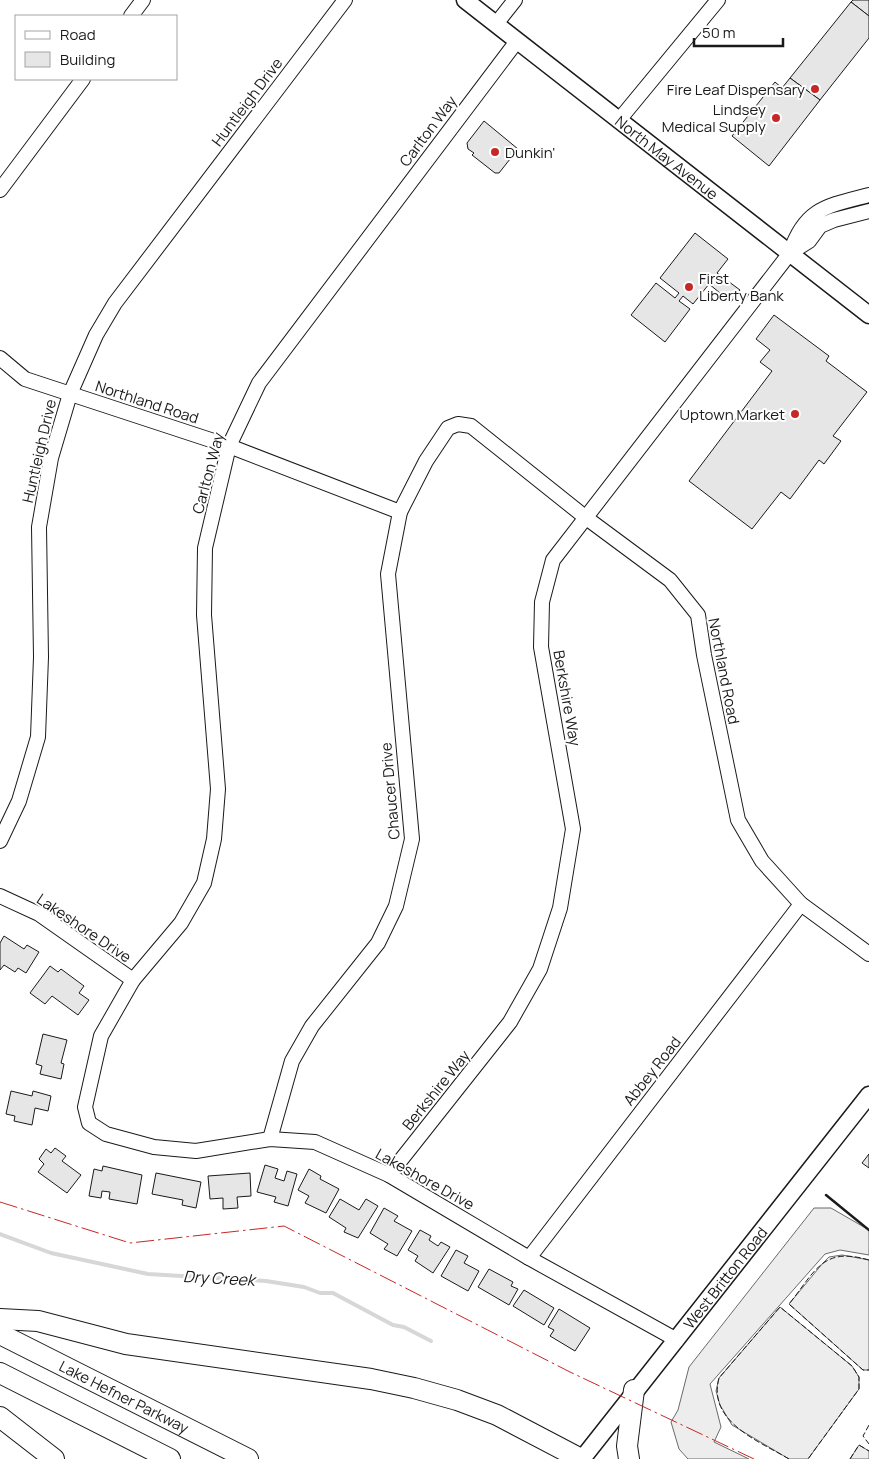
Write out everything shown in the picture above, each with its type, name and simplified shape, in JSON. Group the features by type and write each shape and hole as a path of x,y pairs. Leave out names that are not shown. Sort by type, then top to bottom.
{"highway":[{"path":"0,1319 38,1320 126,1344 371,1379 414,1388 457,1400 497,1416 582,1459"},
{"name":"Lake Hefner Parkway","path":"0,1334 248,1459"},
{"path":"0,1373 170,1459"},
{"path":"629,1459 627,1446 634,1390"},
{"path":"0,1417 54,1459"}],"main road":[{"name":"North May Avenue","path":"465,0 869,315"},
{"name":"West Britton Road","path":"582,1459 634,1390 677,1340 869,1095"}],"street":[{"path":"132,15 143,0"},
{"name":"Huntleigh Drive","path":"0,841 19,801 38,737 41,657 39,527 51,458 70,394 96,335 115,303 345,0"},
{"path":"496,24 516,0"},
{"path":"618,120 718,0"},
{"name":"Carlton Way","path":"133,980 182,922 204,883 214,839 218,789 204,616 205,548 229,446 259,383 517,41"},
{"path":"0,190 83,80"},
{"path":"790,253 796,233 815,213 830,206 869,195"},
{"path":"790,253 809,241 820,226 834,220 869,211"},
{"name":"Berkshire Way","path":"389,1175 510,1022 540,969 560,908 573,829 541,647 542,602 554,560 585,517 790,253"},
{"name":"Northland Road","path":"0,358 25,380 229,446 400,512"},
{"name":"Northland Road","path":"458,424 471,426 585,517 670,580 698,615 704,655 738,820 762,861 801,904 869,954"},
{"name":"Chaucer Drive","path":"270,1139 292,1061 312,1026 378,943 396,906 412,839 388,574 400,512 426,460 448,428 458,424"},
{"name":"Lakeshore Drive","path":"0,896 39,914 133,980 101,1036 85,1107 89,1123 106,1134 162,1148 196,1151 270,1139 315,1142 389,1175 529,1258 677,1340"},
{"name":"Abbey Road","path":"529,1258 801,904"}],"shaded area":[{"path":"814,1208 831,1208 869,1230 869,1255 840,1250 825,1254 710,1384 721,1427 714,1442 749,1459 688,1459 679,1449 671,1422 678,1410 689,1367"},
{"path":"842,1255 869,1260 869,1370 863,1370 789,1304 829,1257"},
{"path":"780,1307 852,1366 859,1377 859,1389 808,1459 789,1459 732,1425 720,1405 716,1391 719,1378"},
{"path":"859,1445 869,1451 869,1459 850,1459"}],"building":[{"path":"853,0 869,0 869,16 851,2"},
{"path":"851,2 869,16 869,38 820,100 790,78"},
{"name":"Lindsey Medical Supply","path":"790,78 820,100 769,166 732,136 775,82 782,88"},
{"path":"484,121 518,149 499,173 495,173 472,155 474,153 468,149 467,143"},
{"name":"First Liberty Bank","path":"695,233 728,259 717,273 740,290 731,302 709,284 693,304 683,296 679,301 690,309 665,342 631,315 656,283 675,298 679,293 660,278"},
{"name":"Uptown Market","path":"774,315 829,356 826,361 867,392 833,436 841,441 824,464 819,460 790,499 781,492 752,529 689,481 772,371 760,362 770,350 756,339"},
{"path":"4,936 24,949 27,945 39,952 26,973 18,968 15,972 4,965 0,970 0,943"},
{"path":"50,966 58,972 61,969 84,986 79,993 89,1000 78,1015 52,996 45,1004 30,993"},
{"path":"43,1034 67,1040 61,1063 64,1064 61,1079 40,1074 42,1066 36,1064"},
{"path":"11,1091 32,1096 33,1091 51,1096 48,1111 35,1108 32,1125 14,1121 15,1116 6,1114"},
{"path":"55,1148 66,1156 62,1161 81,1175 67,1193 38,1172 44,1164 39,1159 46,1149 51,1153"},
{"path":"869,1154 869,1168 862,1163"},
{"path":"265,1165 278,1169 275,1178 284,1181 287,1171 297,1174 288,1206 274,1202 276,1197 257,1192"},
{"path":"103,1166 142,1175 137,1204 109,1199 110,1192 102,1191 101,1198 89,1196 94,1169 102,1171"},
{"path":"309,1169 321,1176 320,1179 339,1189 326,1213 305,1203 309,1196 298,1190"},
{"path":"156,1173 201,1182 196,1208 182,1205 183,1200 152,1194"},
{"path":"250,1173 251,1196 237,1197 238,1208 223,1209 223,1198 210,1199 208,1176"},
{"path":"340,1199 359,1210 366,1199 378,1206 358,1238 344,1232 346,1228 329,1217"},
{"path":"384,1208 398,1216 394,1221 412,1231 397,1256 384,1249 388,1244 370,1233"},
{"path":"420,1230 431,1236 429,1240 438,1246 441,1242 450,1247 433,1273 415,1261 418,1256 408,1250"},
{"path":"456,1250 468,1256 464,1263 479,1271 468,1291 441,1276"},
{"path":"489,1269 513,1282 511,1286 518,1289 509,1305 478,1287"},
{"path":"524,1290 554,1308 544,1325 513,1306"},
{"path":"559,1309 590,1328 575,1351 550,1336 554,1330 548,1327"}],"waterway":[{"name":"Dry Creek","path":"0,1234 51,1253 148,1274 266,1281 304,1287 320,1293 333,1293 393,1325 404,1327 431,1341"}],"fence":[{"path":"869,1260 840,1256 830,1259 813,1272 789,1304 863,1370 869,1370"},
{"path":"789,1459 738,1428 721,1407 717,1393 719,1378 780,1307 852,1366 859,1377 859,1389 808,1459"},
{"path":"869,1425 863,1436 869,1444"},
{"path":"850,1459 859,1445 869,1451"}],"wall":[{"path":"826,1195 869,1230"}],"power":[{"path":"0,1202 130,1243 284,1226 570,1372 754,1459"}],"place":[{"name":"Fire Leaf Dispensary","path":"815,89"},
{"name":"Lindsey Medical Supply","path":"776,118"},
{"name":"Dunkin'","path":"495,152"},
{"name":"First Liberty Bank","path":"689,287"},
{"name":"Uptown Market","path":"795,414"}]}
